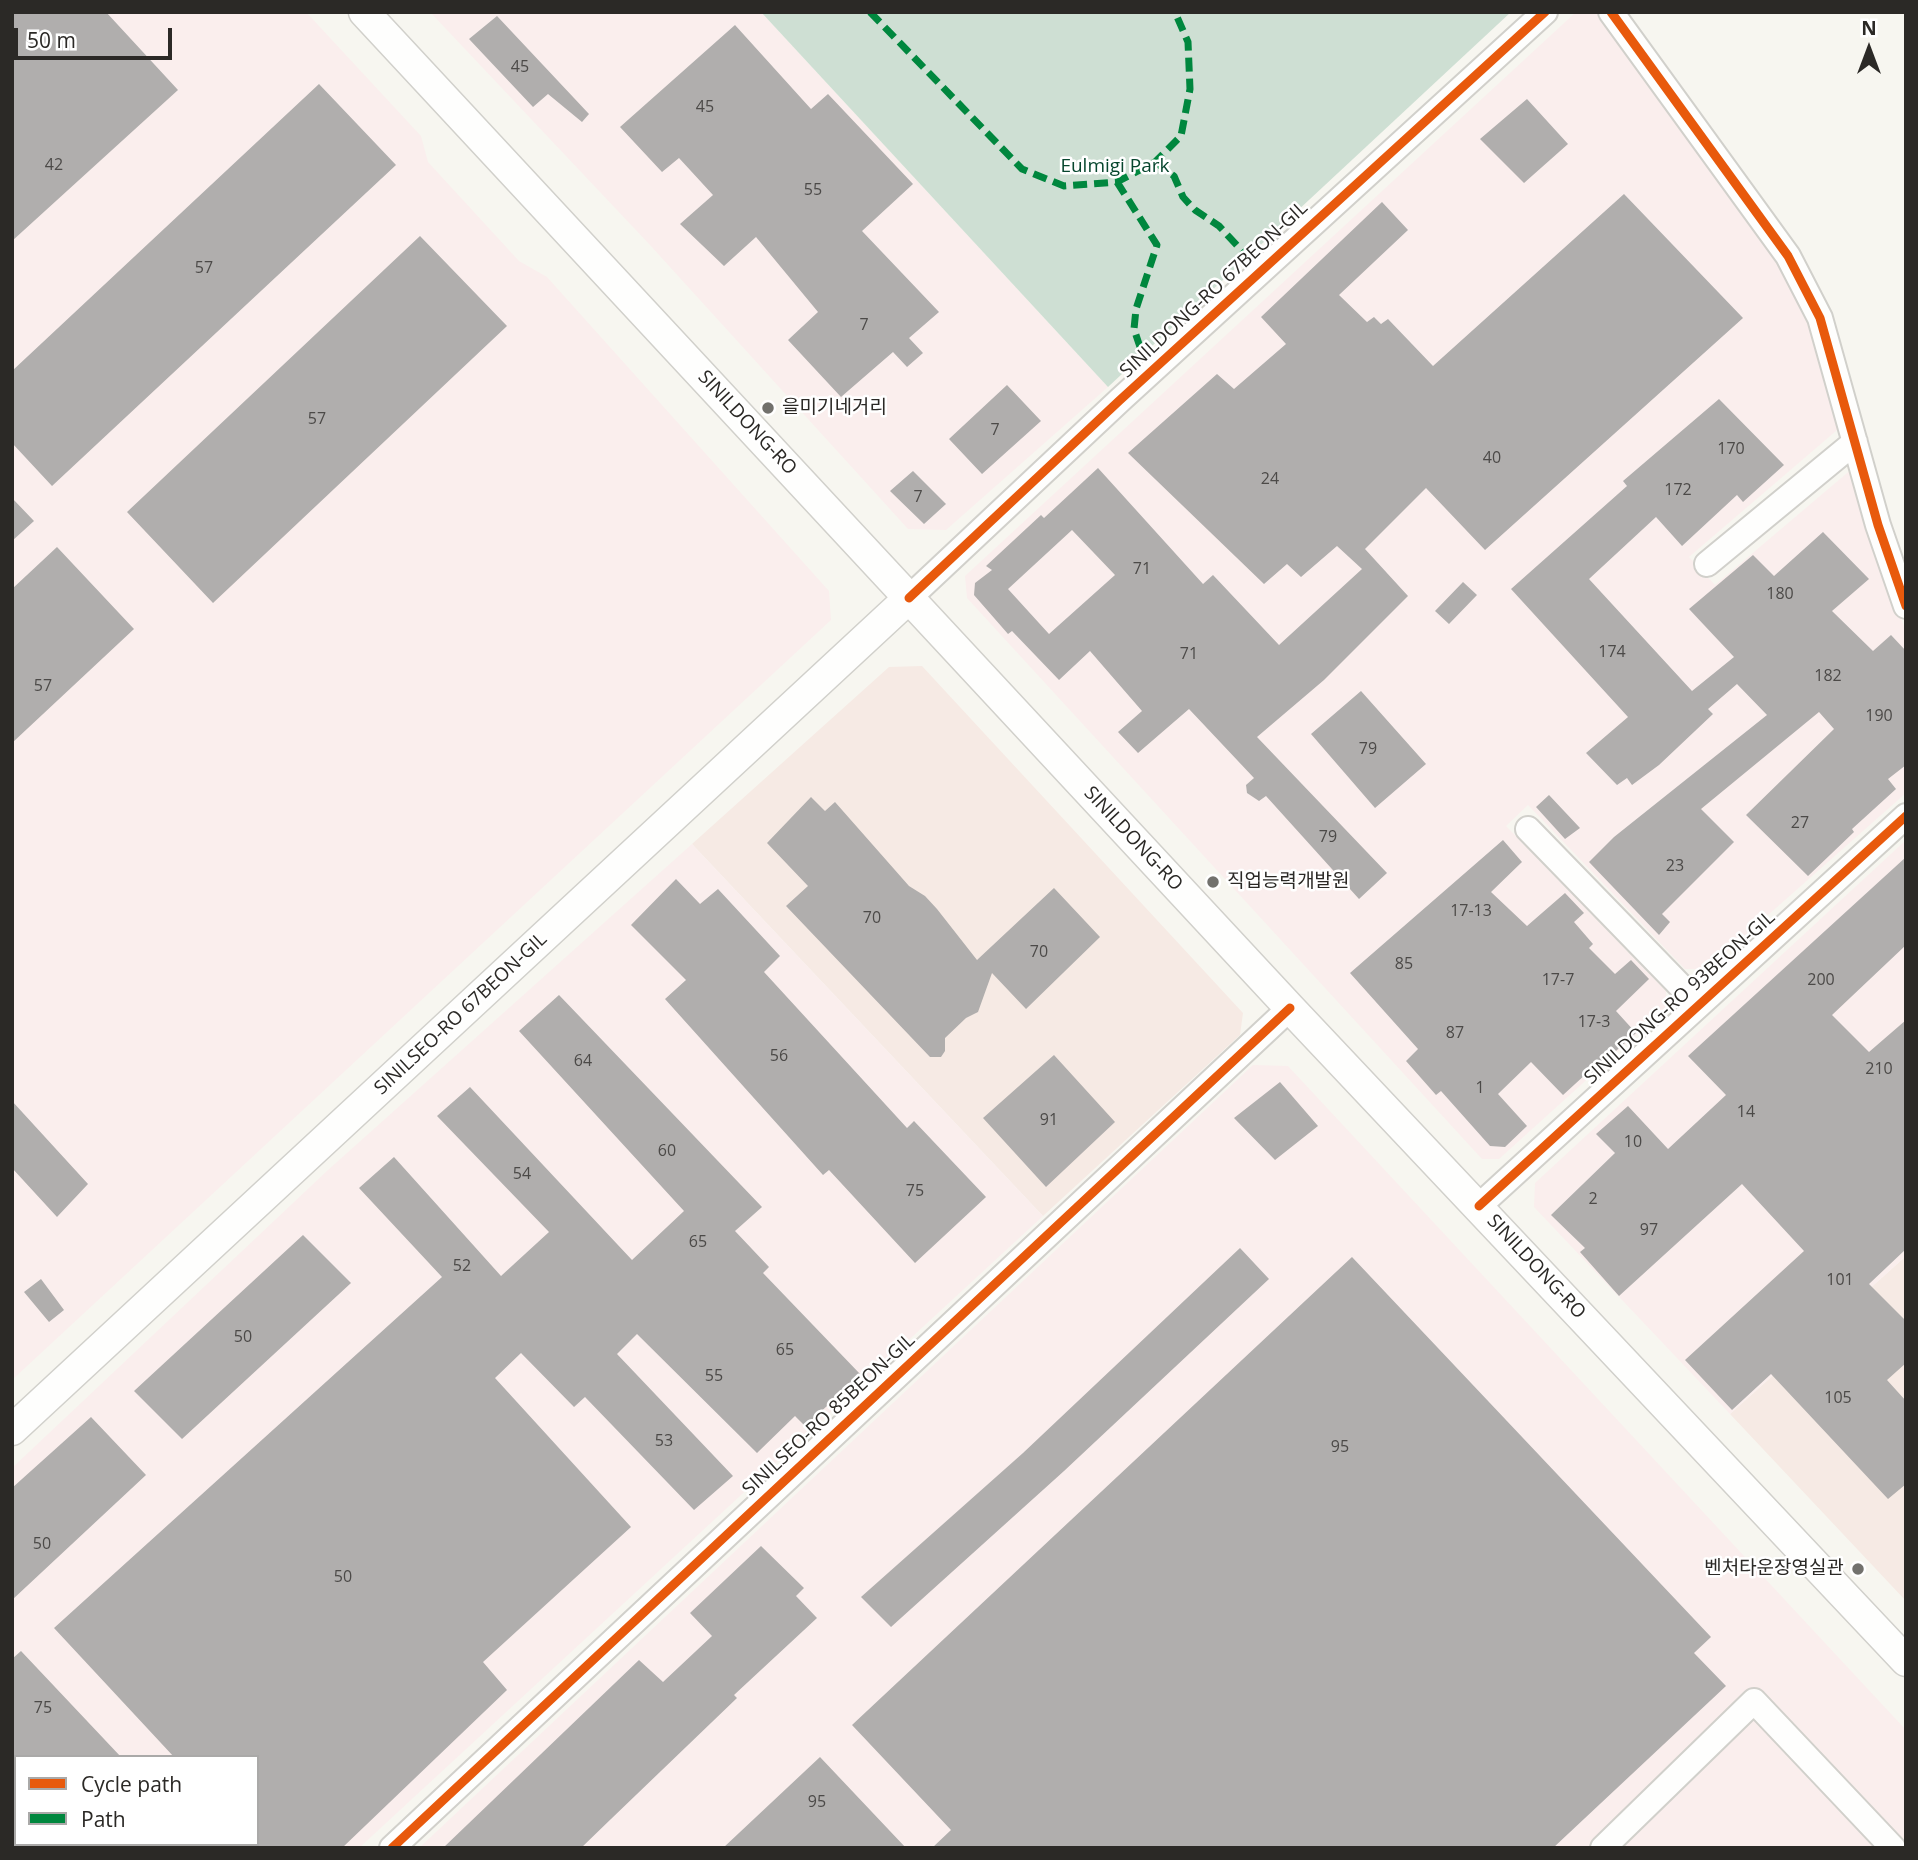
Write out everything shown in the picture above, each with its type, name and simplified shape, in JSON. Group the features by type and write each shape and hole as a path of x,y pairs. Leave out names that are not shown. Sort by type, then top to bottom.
{"main road":[{"name":"SINILDONG-RO","path":"364,12 1290,1008 1906,1661"},
{"name":"SINILSEO-RO 67BEON-GIL","path":"12,1430 909,597"}],"street":[{"name":"SINILDONG-RO 67BEON-GIL","path":"909,597 1120,400 1545,12"},
{"path":"1611,12 1788,256 1820,318 1878,526 1906,606"},
{"path":"1707,564 1855,442"},
{"name":"SINILDONG-RO 93BEON-GIL","path":"1479,1206 1906,816"},
{"path":"1528,829 1699,1005"},
{"name":"SINILSEO-RO 85BEON-GIL","path":"392,1848 1290,1008"},
{"path":"1603,1848 1754,1701 1893,1848"}],"shaded area":[{"path":"12,12 306,12 421,136 428,162 519,261 547,277 829,591 831,620 12,1380"},
{"path":"430,12 761,12 1108,387 946,530 908,529 650,245"},
{"path":"1576,12 1606,12 1802,299 1843,425 1689,557 1715,585 1853,468 1906,633 1906,793 1707,969 1685,969 1528,805 1506,826 1666,991 1666,1008 1499,1159 1482,1159 967,598 965,576"},
{"path":"922,666 1243,1013 1240,1035 1043,1216 692,844 889,667"},
{"path":"1906,840 1906,1256 1730,1414 1534,1207 1535,1183"},
{"path":"692,844 1043,1216 359,1848 12,1848 12,1468 328,1170"},
{"path":"1253,1065 1288,1066 1906,1730 1906,1848 419,1848"},
{"path":"1906,1256 1906,1601 1730,1414"}],"green space":[{"name":"Eulmigi Park","path":"761,12 1511,12 1108,387"}],"building":[{"path":"12,12 106,12 178,90 12,241"},
{"path":"497,16 589,114 582,122 548,94 533,107 469,39"},
{"path":"735,25 811,109 828,94 913,184 862,231 939,312 909,338 923,353 907,367 893,352 841,397 788,340 818,312 756,237 724,266 680,224 713,195 679,158 662,172 620,127"},
{"path":"319,84 396,165 52,486 12,443 12,371"},
{"path":"1527,99 1568,144 1524,183 1480,139"},
{"path":"1624,194 1743,318 1485,550 1426,488 1365,549 1408,596 1324,680 1257,737 1387,873 1359,899 1266,796 1259,801 1247,793 1246,785 1254,778 1189,709 1138,753 1118,732 1142,711 1090,651 1059,680 1012,631 1008,634 974,595 975,583 992,570 986,566 1041,515 1044,518 1098,468 1203,584 1213,575 1279,645 1362,569 1337,546 1301,577 1287,564 1264,584 1128,453 1217,374 1234,389 1286,344 1261,317 1382,202 1408,230 1339,295 1367,322 1374,317 1381,324 1388,319 1433,366","holes":["1072,530 1115,575 1049,634 1008,589"]},
{"path":"420,236 507,326 213,603 127,512"},
{"path":"1007,385 1041,421 982,474 949,439"},
{"path":"1719,399 1784,465 1743,502 1737,495 1682,546 1656,517 1589,579 1692,691 1734,657 1689,609 1753,555 1774,576 1823,532 1869,579 1832,611 1873,651 1891,635 1906,651 1906,765 1888,779 1896,789 1852,829 1854,832 1808,876 1746,815 1834,729 1819,712 1701,809 1734,842 1662,914 1670,922 1659,935 1589,862 1614,837 1767,715 1737,684 1708,709 1713,714 1659,765 1632,785 1627,778 1617,785 1586,753 1628,717 1511,589 1627,486 1623,481"},
{"path":"913,471 946,504 924,524 890,491"},
{"path":"12,498 34,521 12,541"},
{"path":"57,547 134,629 12,743 12,589"},
{"path":"1463,582 1477,595 1449,624 1435,611"},
{"path":"1361,691 1426,764 1375,808 1311,734"},
{"path":"1549,795 1580,828 1565,839 1536,807"},
{"path":"811,797 825,811 835,802 909,886 925,896 937,909 977,960 1054,888 1100,937 1026,1009 992,973 978,1012 966,1018 945,1038 945,1051 941,1057 930,1057 786,906 808,886 767,843"},
{"path":"1503,840 1522,862 1491,892 1527,926 1565,893 1584,913 1574,922 1593,944 1589,948 1615,974 1631,960 1649,979 1616,1011 1636,1033 1588,1076 1586,1074 1563,1095 1531,1062 1498,1094 1527,1126 1505,1147 1490,1146 1441,1091 1436,1095 1406,1061 1418,1049 1350,973"},
{"path":"1906,857 1906,945 1832,1015 1869,1052 1906,1020 1906,1249 1869,1284 1906,1321 1906,1363 1887,1380 1906,1401 1906,1484 1888,1499 1771,1374 1732,1410 1685,1360 1804,1251 1742,1184 1619,1296 1580,1252 1585,1248 1551,1215 1615,1153 1596,1134 1628,1106 1668,1149 1726,1095 1688,1056"},
{"path":"676,879 700,904 718,889 780,956 764,972 907,1128 914,1121 986,1197 915,1263 829,1170 823,1175 665,999 686,980 631,925"},
{"path":"559,995 762,1207 735,1231 769,1267 763,1273 861,1375 805,1426 795,1416 757,1453 637,1334 617,1354 733,1476 694,1510 585,1397 574,1407 521,1353 495,1378 631,1527 483,1662 507,1690 342,1848 257,1848 259,1755 172,1755 54,1628 442,1277 359,1188 394,1157 501,1276 549,1232 437,1116 470,1087 632,1260 684,1211 519,1031"},
{"path":"1054,1055 1115,1122 1046,1187 983,1118"},
{"path":"1280,1082 1318,1126 1275,1160 1234,1118"},
{"path":"12,1101 88,1184 57,1217 12,1168"},
{"path":"303,1235 351,1283 182,1439 134,1391"},
{"path":"1240,1248 1269,1279 1064,1471 891,1627 861,1597 1023,1453"},
{"path":"1352,1257 1711,1637 1694,1653 1726,1686 1553,1848 932,1848 951,1830 852,1725"},
{"path":"41,1279 64,1310 49,1322 24,1292"},
{"path":"91,1417 146,1475 12,1600 12,1488"},
{"path":"761,1546 804,1588 796,1596 817,1618 734,1695 737,1698 581,1848 443,1848 639,1660 663,1682 712,1636 690,1613"},
{"path":"21,1651 119,1755 12,1757 12,1659"},
{"path":"820,1757 906,1848 723,1848"}],"marked path":[{"path":"870,12 1022,169 1064,186 1117,182 1155,162 1181,136 1190,89 1188,42 1175,12"},
{"path":"1155,162 1174,176 1183,197 1195,210 1219,226 1247,256"},
{"path":"1117,182 1157,245 1136,309 1134,329 1140,347"}],"cycle path":[{"path":"909,598 1120,400 1545,12"},
{"path":"1611,12 1788,256 1820,318 1878,525 1906,606"},
{"path":"1479,1206 1906,816"},
{"path":"392,1848 1290,1008"}],"place":[{"name":"을미기네거리","path":"768,408"},
{"name":"직업능력개발원","path":"1213,882"},
{"name":"벤처타운장영실관","path":"1858,1569"}]}
